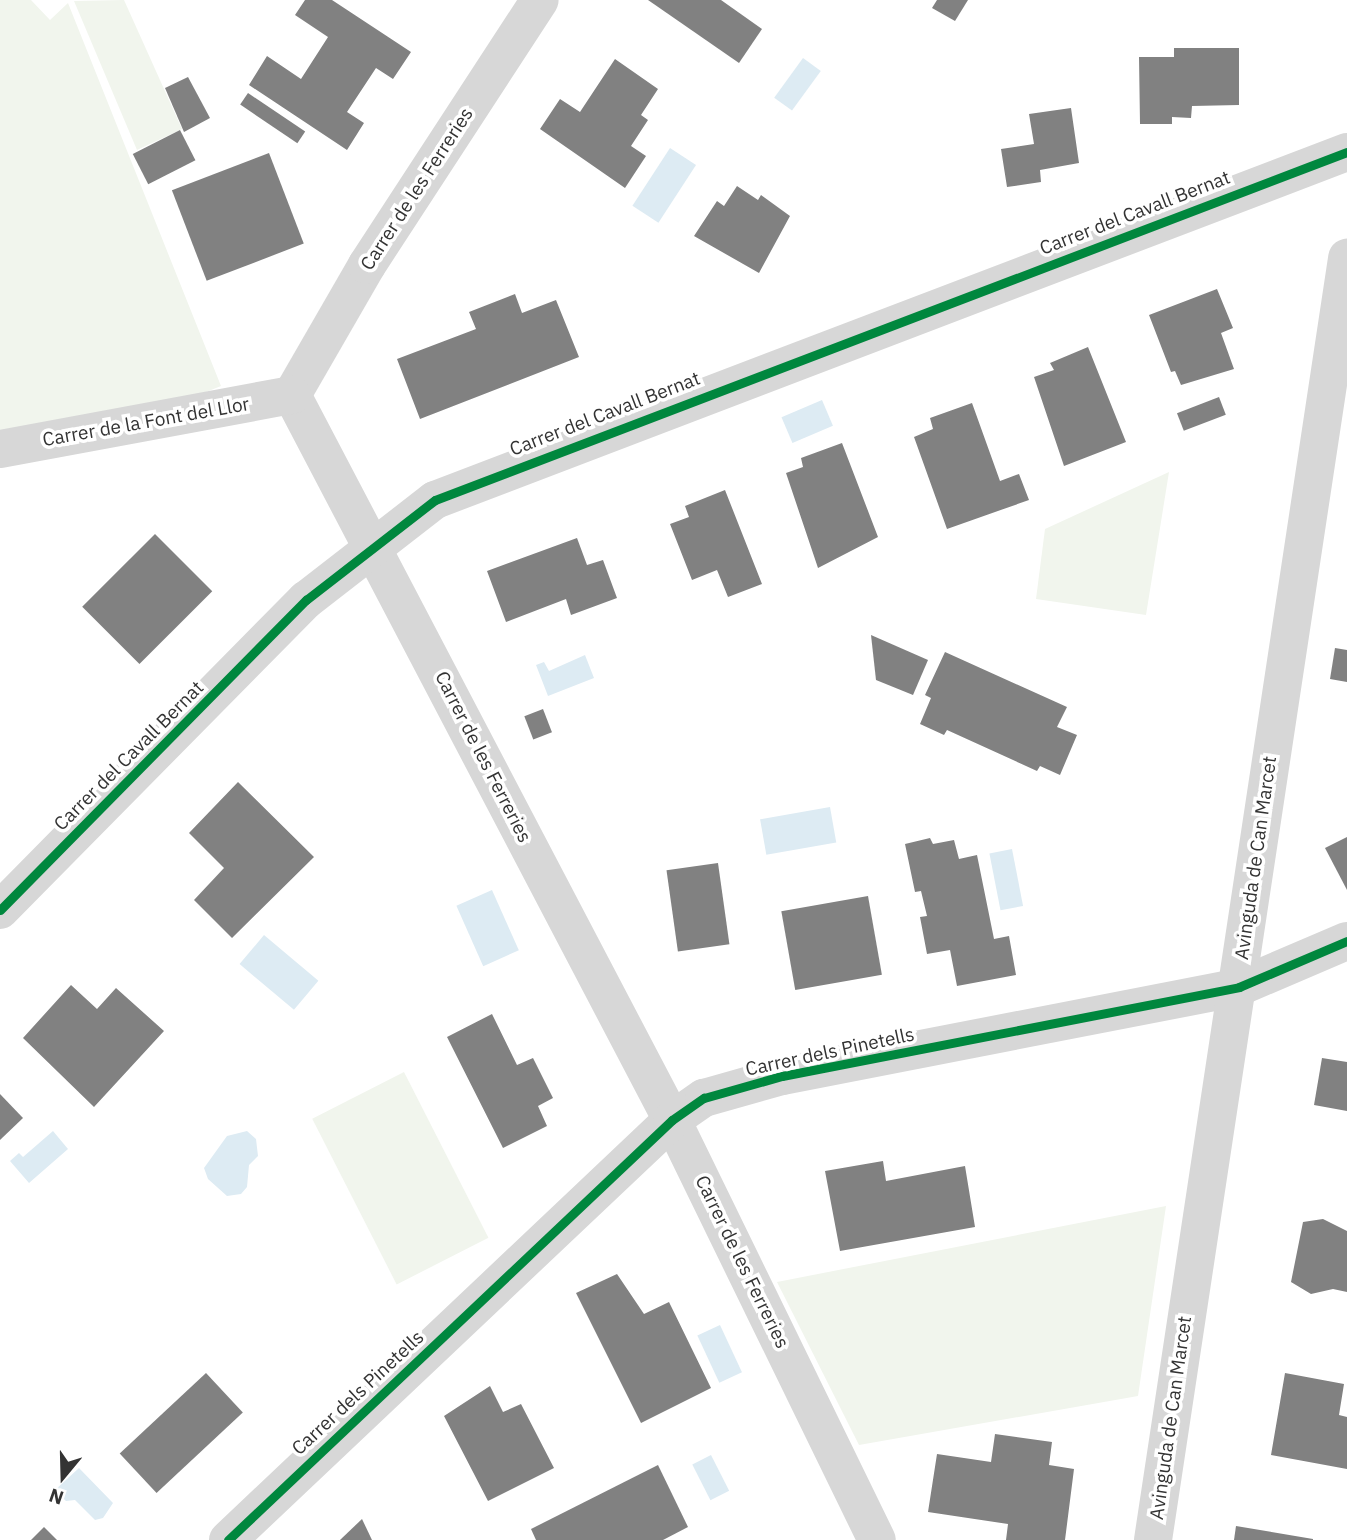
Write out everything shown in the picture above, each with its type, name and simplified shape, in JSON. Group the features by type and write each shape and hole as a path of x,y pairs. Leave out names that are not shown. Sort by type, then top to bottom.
{"street":[{"name":"Carrer de les Ferreries","path":"540,0 367,265 292,395 374,546 672,1120 877,1540"},
{"name":"Carrer del Cavall Bernat","path":"0,909 306,600 435,500 496,474 1347,152"},
{"name":"Avinguda de Can Marcet","path":"1153,1540 1239,987 1274,727 1347,258"},
{"name":"Carrer de la Font del Llor","path":"0,449 292,395"},
{"name":"Carrer dels Pinetells","path":"228,1540 672,1120 704,1098 782,1076 1239,987 1347,941"}],"shaded area":[{"path":"0,0 31,0 50,20 68,3 221,386 201,394 0,431"},
{"path":"124,0 182,129 137,150 74,1"},
{"path":"803,58 821,71 792,111 774,98"},
{"path":"670,148 696,165 658,223 632,206"},
{"path":"822,400 833,426 792,443 781,417"},
{"path":"1169,472 1146,615 1036,599 1045,529"},
{"path":"585,655 594,678 548,696 536,665 544,662 549,671"},
{"path":"830,807 836,842 766,855 760,819"},
{"path":"1012,849 1023,906 1000,910 989,853"},
{"path":"492,890 519,950 483,966 456,906"},
{"path":"264,935 318,981 294,1010 240,964"},
{"path":"404,1072 488,1238 397,1284 312,1119"},
{"path":"53,1131 68,1149 29,1183 10,1161 19,1153 23,1157"},
{"path":"247,1131 256,1139 258,1156 249,1165 247,1187 241,1194 227,1196 208,1179 204,1168 227,1136"},
{"path":"1166,1206 1138,1396 859,1445 777,1282"},
{"path":"720,1325 742,1372 719,1383 697,1336"},
{"path":"711,1455 729,1491 710,1500 692,1465"},
{"path":"79,1468 113,1503 103,1518 95,1520 75,1500 66,1501 55,1490"}],"building":[{"path":"305,0 332,0 411,52 393,79 376,68 347,112 364,123 347,150 249,85 267,56 301,79 328,37 295,15"},
{"path":"648,0 721,0 762,29 739,63"},
{"path":"937,0 968,0 955,21 932,8"},
{"path":"1174,48 1239,48 1239,105 1192,106 1191,118 1172,117 1172,124 1140,124 1139,57 1174,57"},
{"path":"615,59 658,89 641,115 648,120 631,146 646,156 625,188 540,129 560,99 580,112"},
{"path":"188,77 210,118 184,132 165,88"},
{"path":"248,93 305,132 297,143 240,105"},
{"path":"1071,108 1079,163 1040,170 1041,182 1007,187 1001,149 1034,144 1029,114"},
{"path":"180,130 195,160 148,184 133,154"},
{"path":"269,153 304,244 207,281 172,190"},
{"path":"737,186 758,200 761,195 790,216 759,273 694,236 717,201 724,206"},
{"path":"1217,289 1233,328 1221,333 1234,369 1181,385 1175,371 1171,372 1149,315"},
{"path":"515,294 522,313 556,300 579,357 420,419 397,359 476,329 469,312"},
{"path":"1088,347 1126,442 1064,466 1034,377 1054,370 1050,363"},
{"path":"1219,397 1226,415 1184,431 1177,413"},
{"path":"972,403 1000,481 1019,474 1029,500 947,529 914,437 933,429 930,418"},
{"path":"842,443 878,537 818,568 786,473 803,467 801,458"},
{"path":"725,490 762,584 728,597 717,570 692,580 670,524 689,517 685,506"},
{"path":"155,534 212,591 139,664 82,607"},
{"path":"577,538 587,565 603,560 617,598 571,615 566,599 506,622 487,571"},
{"path":"871,635 928,660 913,695 876,680"},
{"path":"1335,648 1347,650 1347,682 1330,679"},
{"path":"945,652 1067,707 1057,727 1077,735 1060,775 1040,766 1037,771 947,730 944,735 920,724 931,698 925,695"},
{"path":"543,709 552,732 533,740 524,716"},
{"path":"238,782 314,857 232,938 194,900 224,868 189,833"},
{"path":"1347,837 1347,890 1325,848"},
{"path":"930,838 933,844 954,840 959,859 977,855 994,939 1009,936 1016,975 957,986 950,950 927,954 920,917 927,916 921,891 915,892 905,844"},
{"path":"718,863 729,944 678,951 667,870"},
{"path":"868,896 882,975 795,990 781,911"},
{"path":"71,985 97,1009 116,988 164,1031 94,1107 23,1038"},
{"path":"492,1014 517,1065 533,1058 553,1098 538,1106 547,1126 503,1148 447,1037"},
{"path":"1322,1058 1347,1062 1347,1111 1314,1105"},
{"path":"0,1094 23,1118 0,1140"},
{"path":"883,1161 886,1181 965,1166 975,1227 840,1251 825,1171"},
{"path":"1323,1219 1347,1231 1347,1292 1333,1289 1311,1294 1291,1282 1303,1222"},
{"path":"617,1274 644,1314 669,1302 711,1388 641,1423 576,1293"},
{"path":"206,1373 243,1412 157,1493 120,1453"},
{"path":"1285,1373 1344,1384 1339,1415 1347,1417 1347,1469 1271,1455"},
{"path":"490,1386 503,1412 521,1404 554,1468 488,1501 444,1416"},
{"path":"995,1434 1052,1442 1049,1465 1074,1469 1065,1540 1006,1540 1008,1524 928,1512 937,1454 991,1462"},
{"path":"658,1465 688,1527 663,1540 536,1540 531,1529"},
{"path":"362,1519 372,1540 340,1540"},
{"path":"1236,1526 1313,1539 1313,1540 1234,1540"},
{"path":"44,1527 57,1540 31,1540"}],"cycle path":[{"path":"0,910 306,600 435,500 1347,152"},
{"path":"228,1540 672,1120 704,1098 782,1076 1239,987 1347,941"}]}
